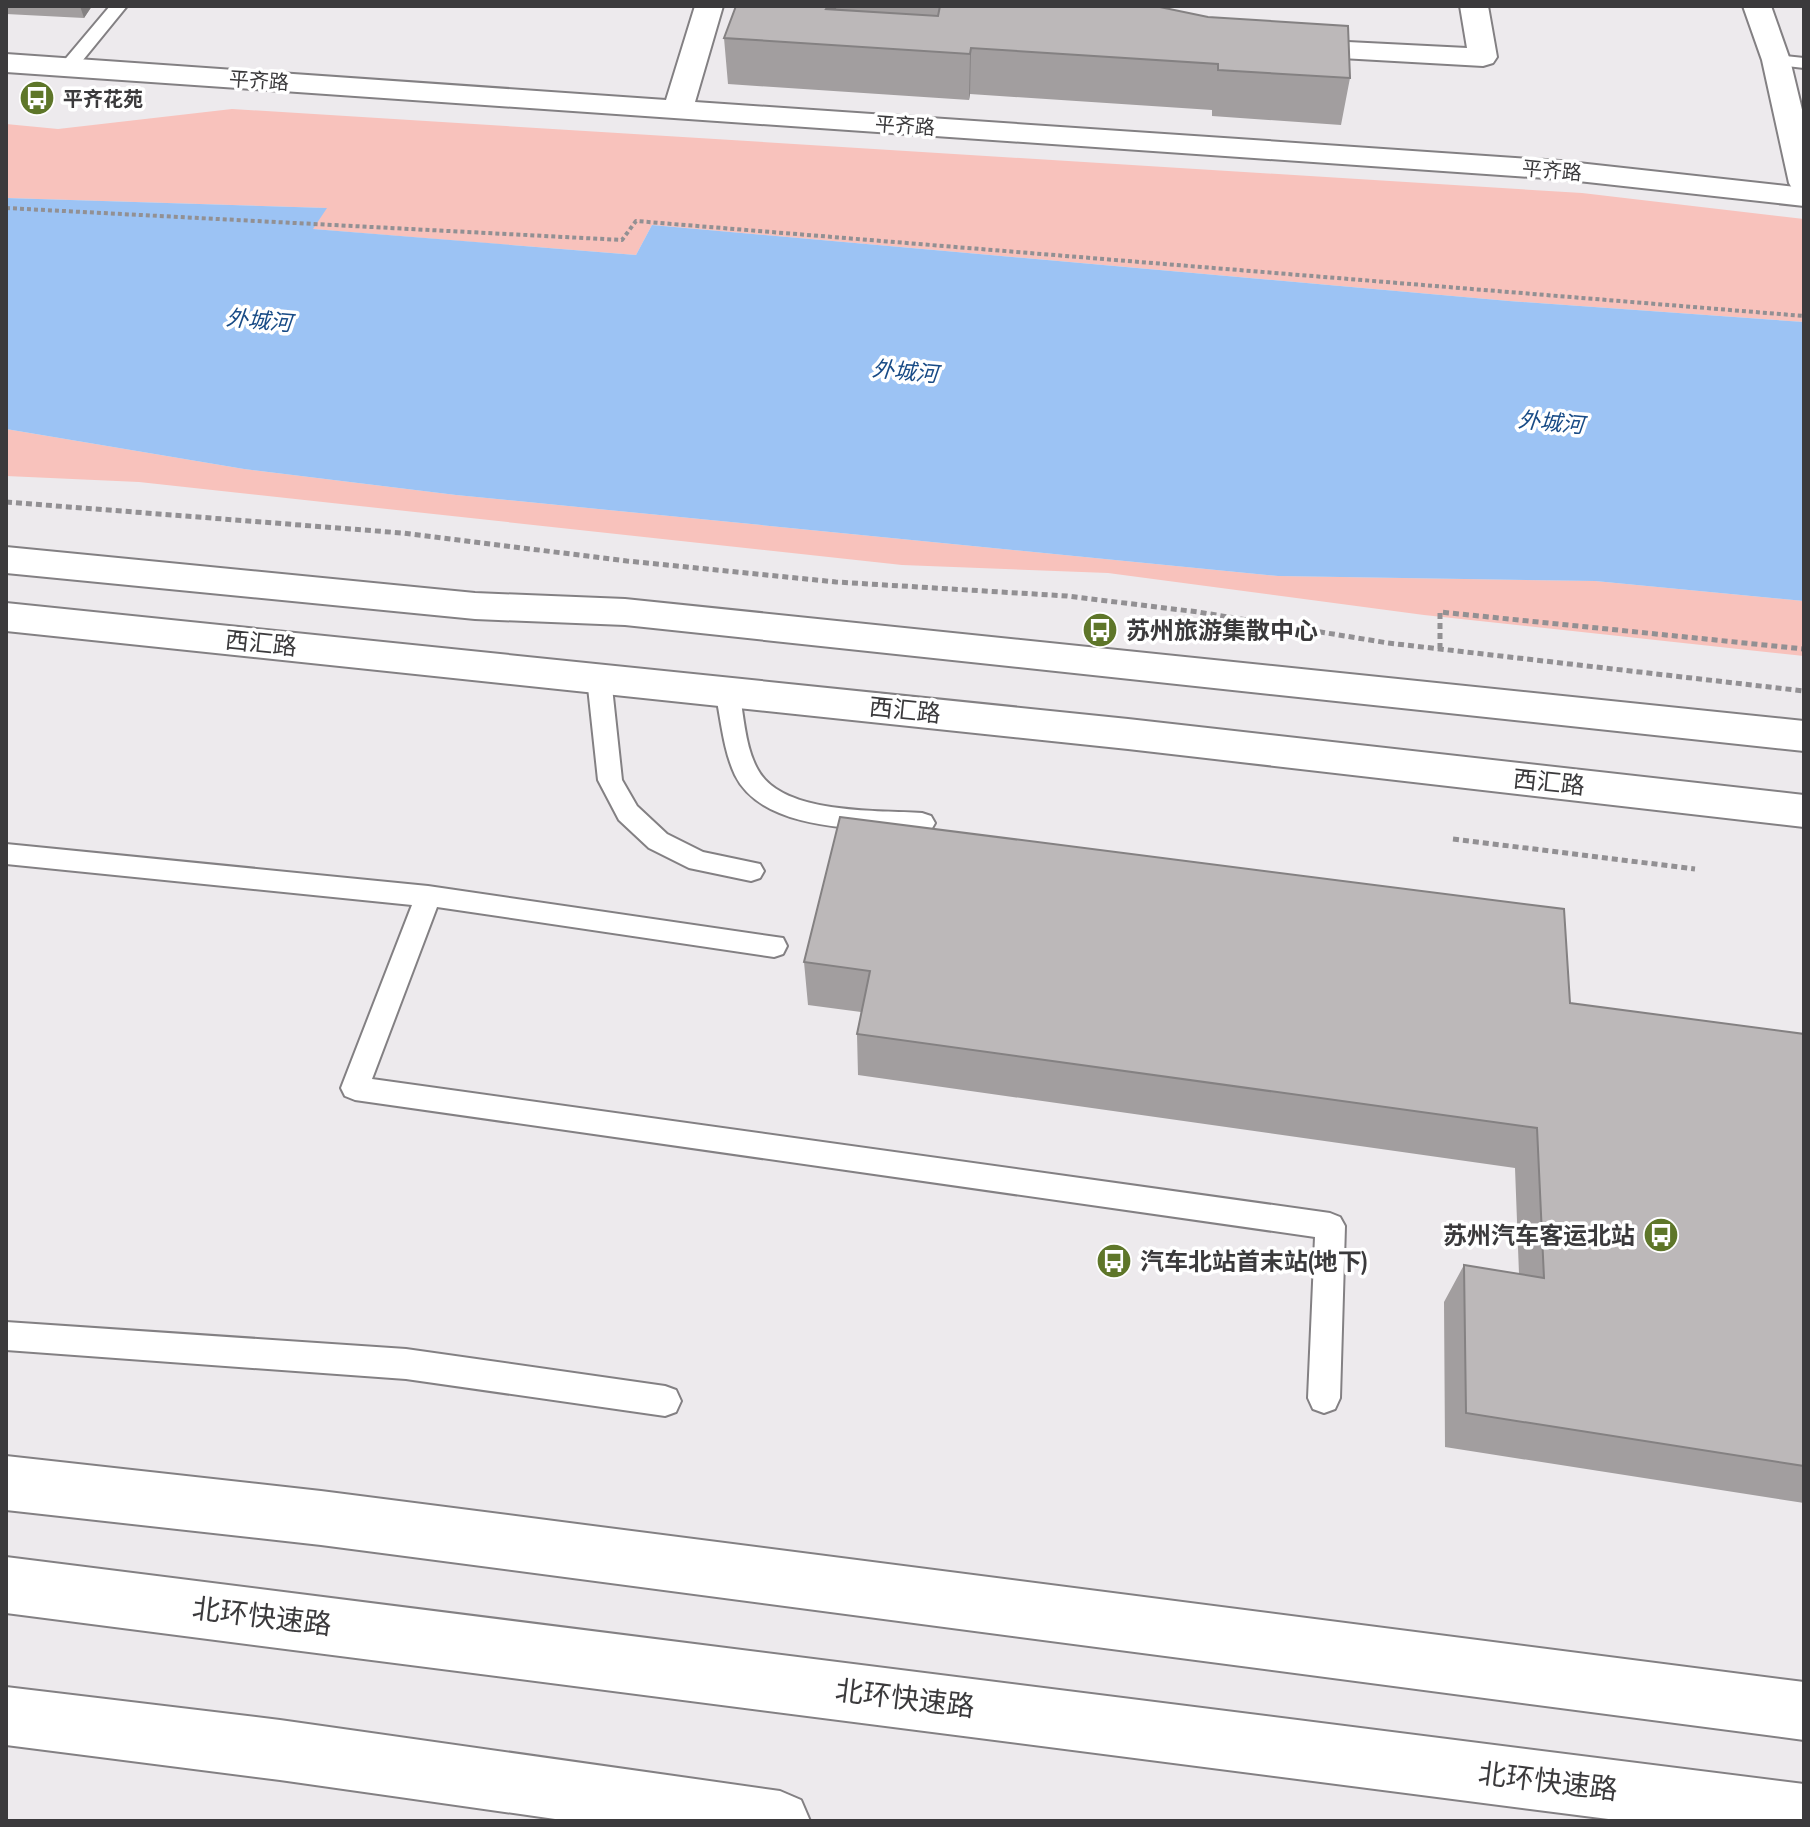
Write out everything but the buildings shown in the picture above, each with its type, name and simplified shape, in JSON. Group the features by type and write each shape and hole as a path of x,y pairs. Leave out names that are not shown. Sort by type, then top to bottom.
{"main road":[{"path":"678,109 709,6"},
{"path":"1254,45 1483,57 1474,6"},
{"path":"1757,6 1790,62 1804,183"},
{"name":"平齐路","path":"6,63 1560,170 1804,197"},
{"path":"6,560 475,606 625,612 1804,736"},
{"name":"西汇路","path":"6,617 727,691 1804,811"},
{"path":"6,1483 321,1518 1804,1711"},
{"name":"北环快速路","path":"6,1585 1804,1814"},
{"path":"6,1716 280,1750 780,1821"}],"lane":[{"path":"68,67 119,6"},
{"path":"599,678 610,780 628,813 658,841 698,861 751,871"},
{"path":"727,691 747,773 757,788 772,800 814,812 922,823"},
{"path":"6,854 428,896 774,946"},
{"path":"428,896 355,1088 1330,1226 1324,1398"},
{"path":"6,1336 406,1364 665,1401"}],"path":[{"path":"6,208 622,240 636,221 1804,316"},
{"path":"6,502 402,533 627,561 836,582 1067,596 1198,612 1440,649 1804,691"},
{"path":"1440,649 1440,612 1804,649"},
{"path":"1453,839 1695,869"}],"shaded area":[{"path":"232,109 1582,193 1804,219 1804,322 1509,301 652,225 636,255 312,229 326,208 6,198 6,124 58,129"},
{"path":"6,429 244,469 456,495 1278,576 1595,581 1804,601 1804,656 1424,615 1108,573 902,565 139,482 6,476"}],"water":[{"name":"外城河","path":"6,198 327,208 313,229 636,255 652,225 1509,301 1804,322 1804,601 1595,581 1278,576 456,495 244,469 6,429"}],"place":[{"name":"平齐花苑","path":"37,98"},
{"name":"苏州旅游集散中心","path":"1100,630"},
{"name":"苏州汽车客运北站","path":"1661,1235"},
{"name":"汽车北站首末站(地下)","path":"1114,1261"}]}
